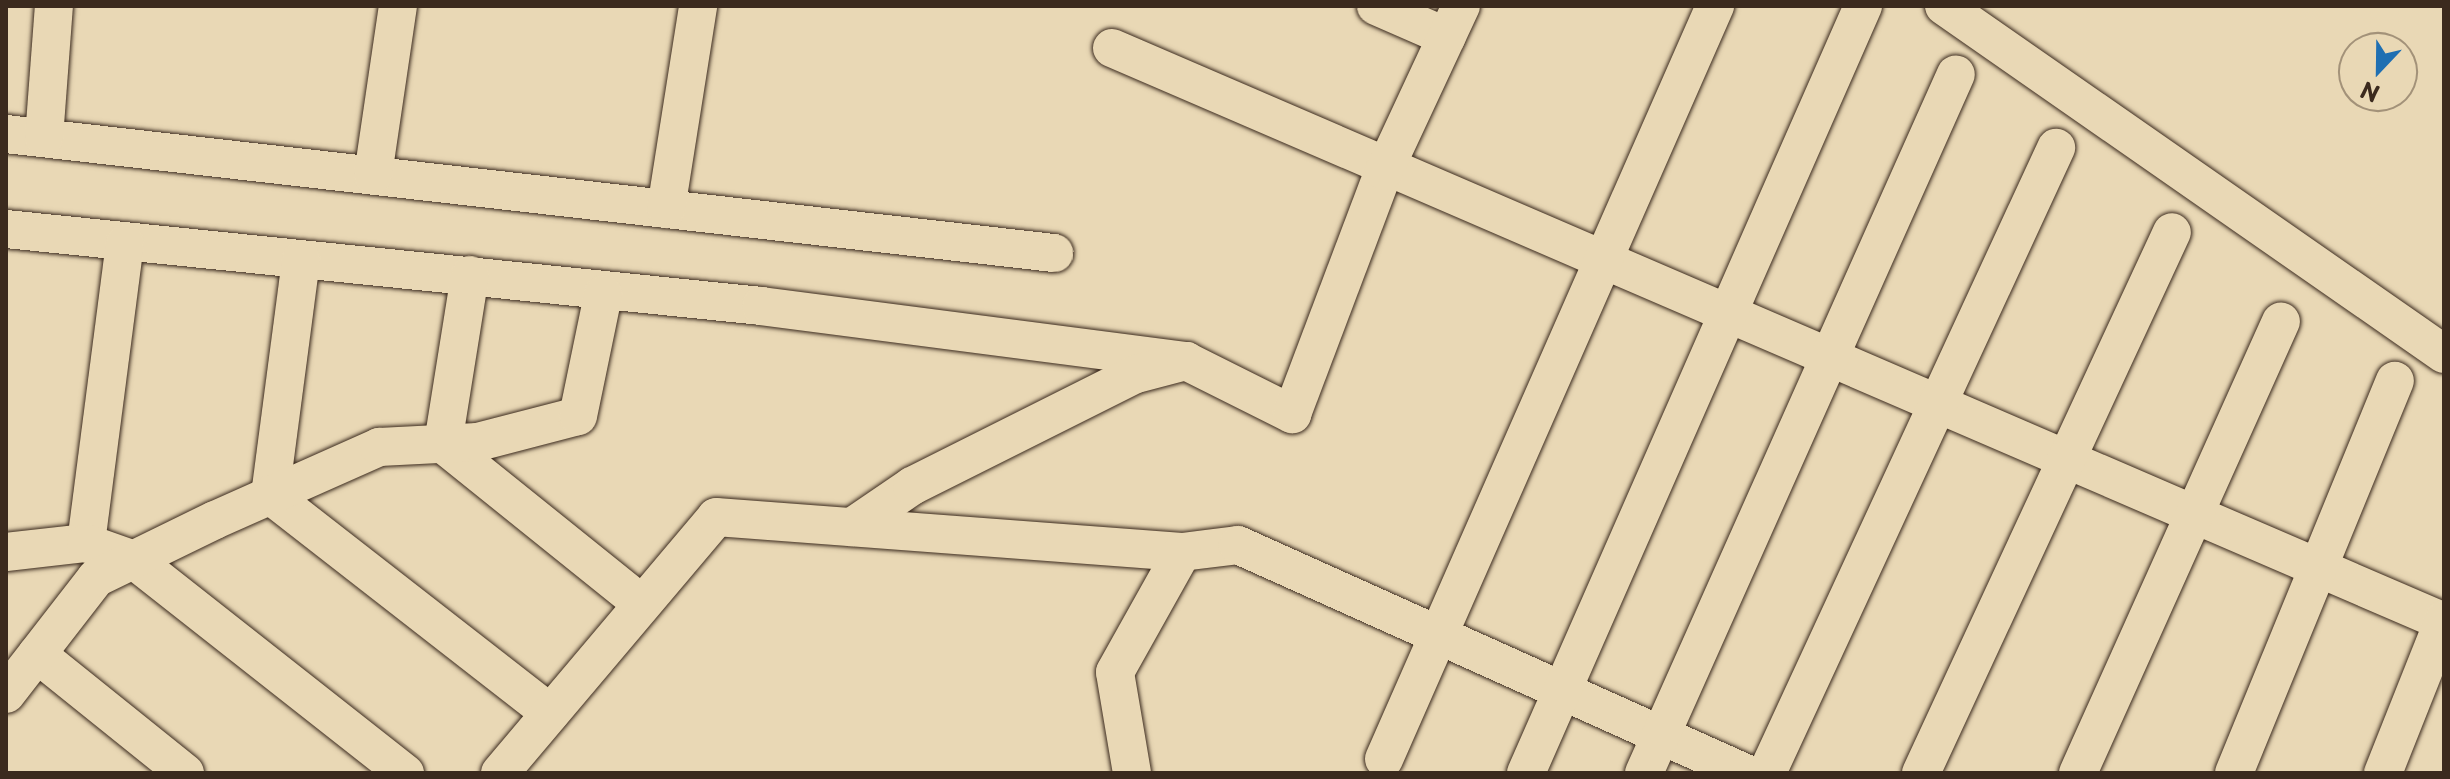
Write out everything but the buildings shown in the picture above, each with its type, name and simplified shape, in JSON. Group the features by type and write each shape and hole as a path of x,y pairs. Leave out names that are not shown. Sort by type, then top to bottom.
{"street":[{"path":"44,138 54,6"},
{"path":"373,175 398,6"},
{"path":"666,209 698,6"},
{"path":"6,229 125,244 470,275 603,295 761,306 1186,361 1292,414 1384,171 1454,21 1376,6"},
{"path":"1384,759 1436,632 1715,6"},
{"path":"1526,773 1567,689 1863,6"},
{"path":"1944,6 2444,354"},
{"path":"1112,48 1384,171 2315,570 2444,621 2383,773"},
{"path":"1644,773 1833,363 1956,74"},
{"path":"6,134 1054,253"},
{"path":"1767,773 1939,408 2056,148"},
{"path":"1921,773 2069,465 2172,232"},
{"path":"86,543 125,244"},
{"path":"270,495 301,260"},
{"path":"443,444 470,275"},
{"path":"6,694 96,578 379,447 443,444 578,416 603,295"},
{"path":"2078,773 2198,520 2281,322"},
{"path":"852,527 912,486 1136,374 1186,361"},
{"path":"2234,773 2395,381"},
{"path":"443,444 642,604"},
{"path":"270,495 550,713"},
{"path":"500,773 716,517 1182,552 1238,545 1567,689 1745,773"},
{"path":"6,552 86,543 134,560 405,773"},
{"path":"1132,773 1115,672 1182,552"},
{"path":"37,654 185,773"}]}
